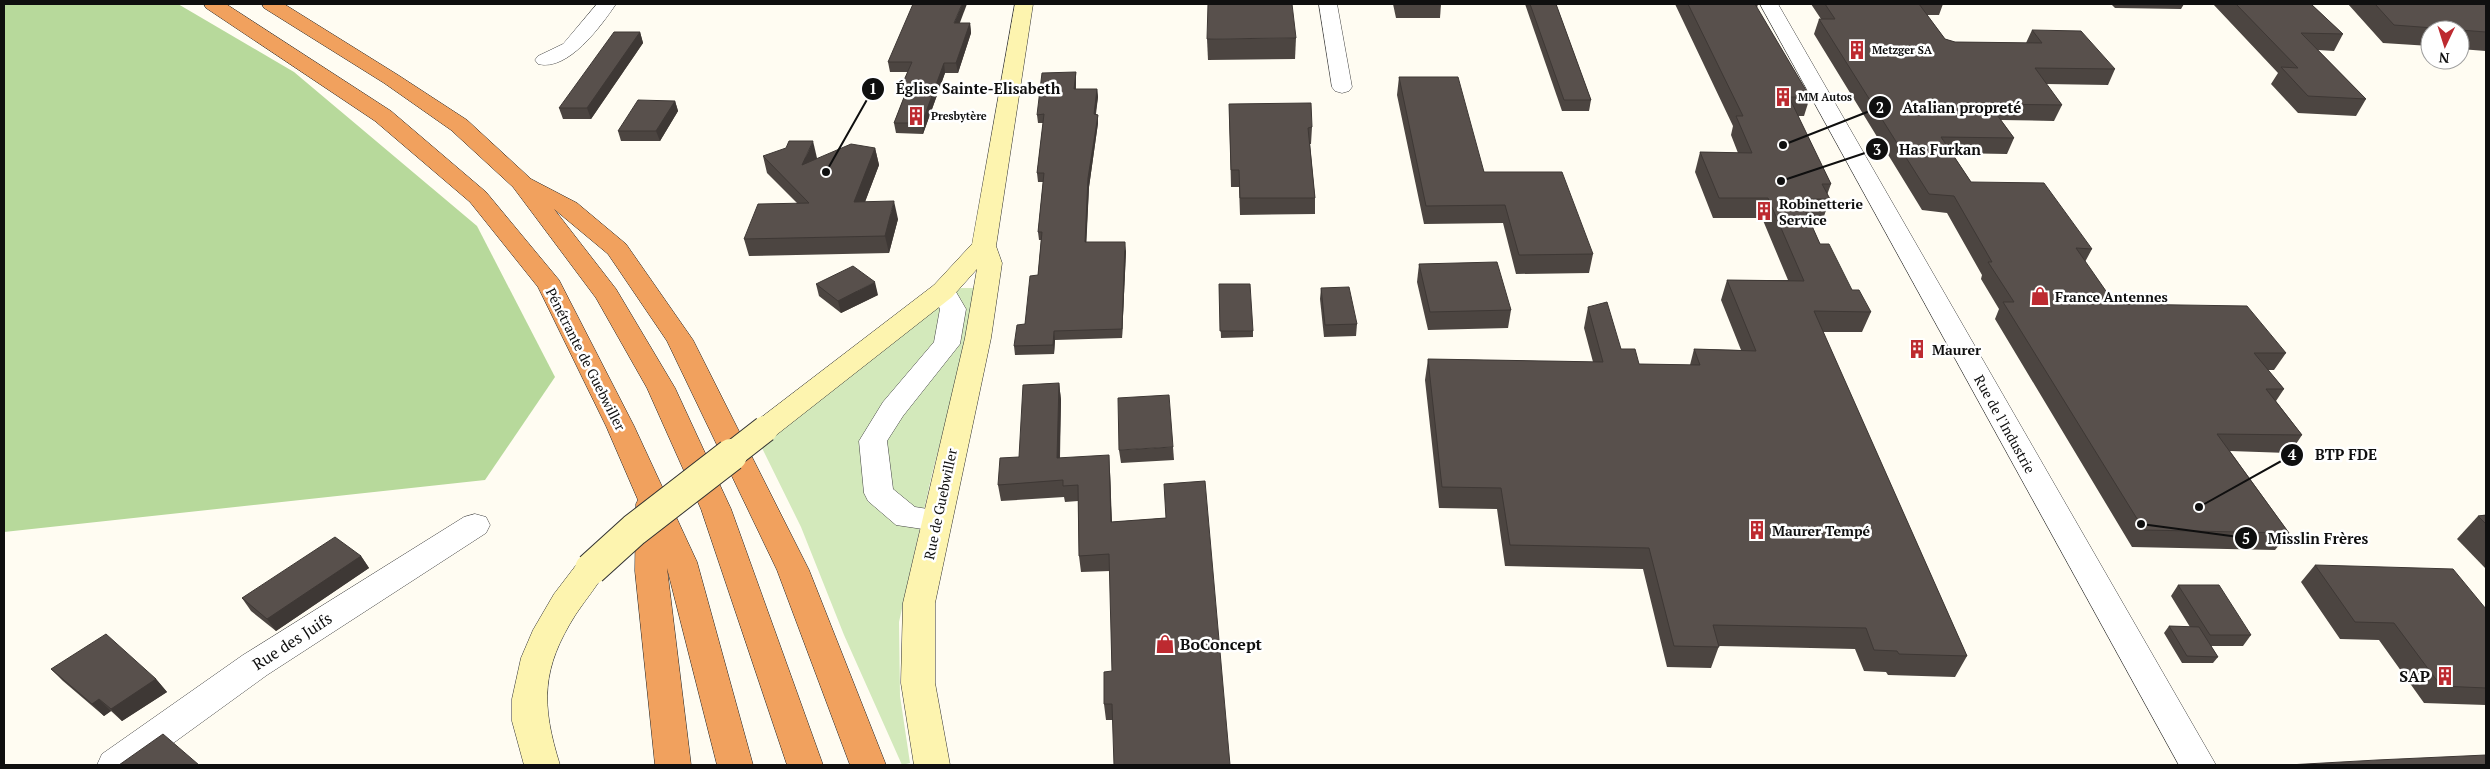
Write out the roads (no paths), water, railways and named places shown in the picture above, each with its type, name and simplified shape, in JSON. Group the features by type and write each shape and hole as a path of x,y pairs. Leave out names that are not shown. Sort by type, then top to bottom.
{"highway":[{"name":"Pénétrante de Guebwiller","path":"212,4 383,116 478,197 550,285 620,426 681,562 735,765"},
{"path":"271,4 391,79 459,126 521,182 607,295 661,388 716,509 806,765"},
{"path":"521,182 569,208 616,249 680,340 792,570 868,765"},
{"path":"651,495 651,571 674,765"}],"main road":[{"name":"Rue de Guebwiller","path":"932,765 918,683 919,604 936,520 978,338 990,263 984,246 1024,4"},
{"path":"542,765 530,722 530,684 541,643 564,604 591,569 634,530 943,291 984,246"}],"street":[{"path":"545,60 570,48 607,4"},
{"path":"1328,4 1342,87"},
{"name":"Rue de l'Industrie","path":"1768,4 2198,765"},
{"path":"936,520 907,518 879,493 873,441 893,409 947,344 953,309 943,291"},
{"name":"Rue des Juifs","path":"115,765 255,665 475,526"}],"place":[{"name":"Metzger SA","path":"1857,50"},
{"name":"MM Autos","path":"1783,97"},
{"name":"Presbytère","path":"916,116"},
{"name":"Atalian propreté","path":"1783,145"},
{"name":"Église Sainte-Elisabeth","path":"826,172"},
{"name":"Has Furkan","path":"1781,181"},
{"name":"Robinetterie Service","path":"1764,211"},
{"name":"France Antennes","path":"2040,296"},
{"name":"Maurer","path":"1917,349"},
{"name":"BTP FDE","path":"2199,507"},
{"name":"Misslin Frères","path":"2141,524"},
{"name":"Maurer Tempé","path":"1757,530"},
{"name":"BoConcept","path":"1165,644"},
{"name":"SAP","path":"2445,676"}]}
